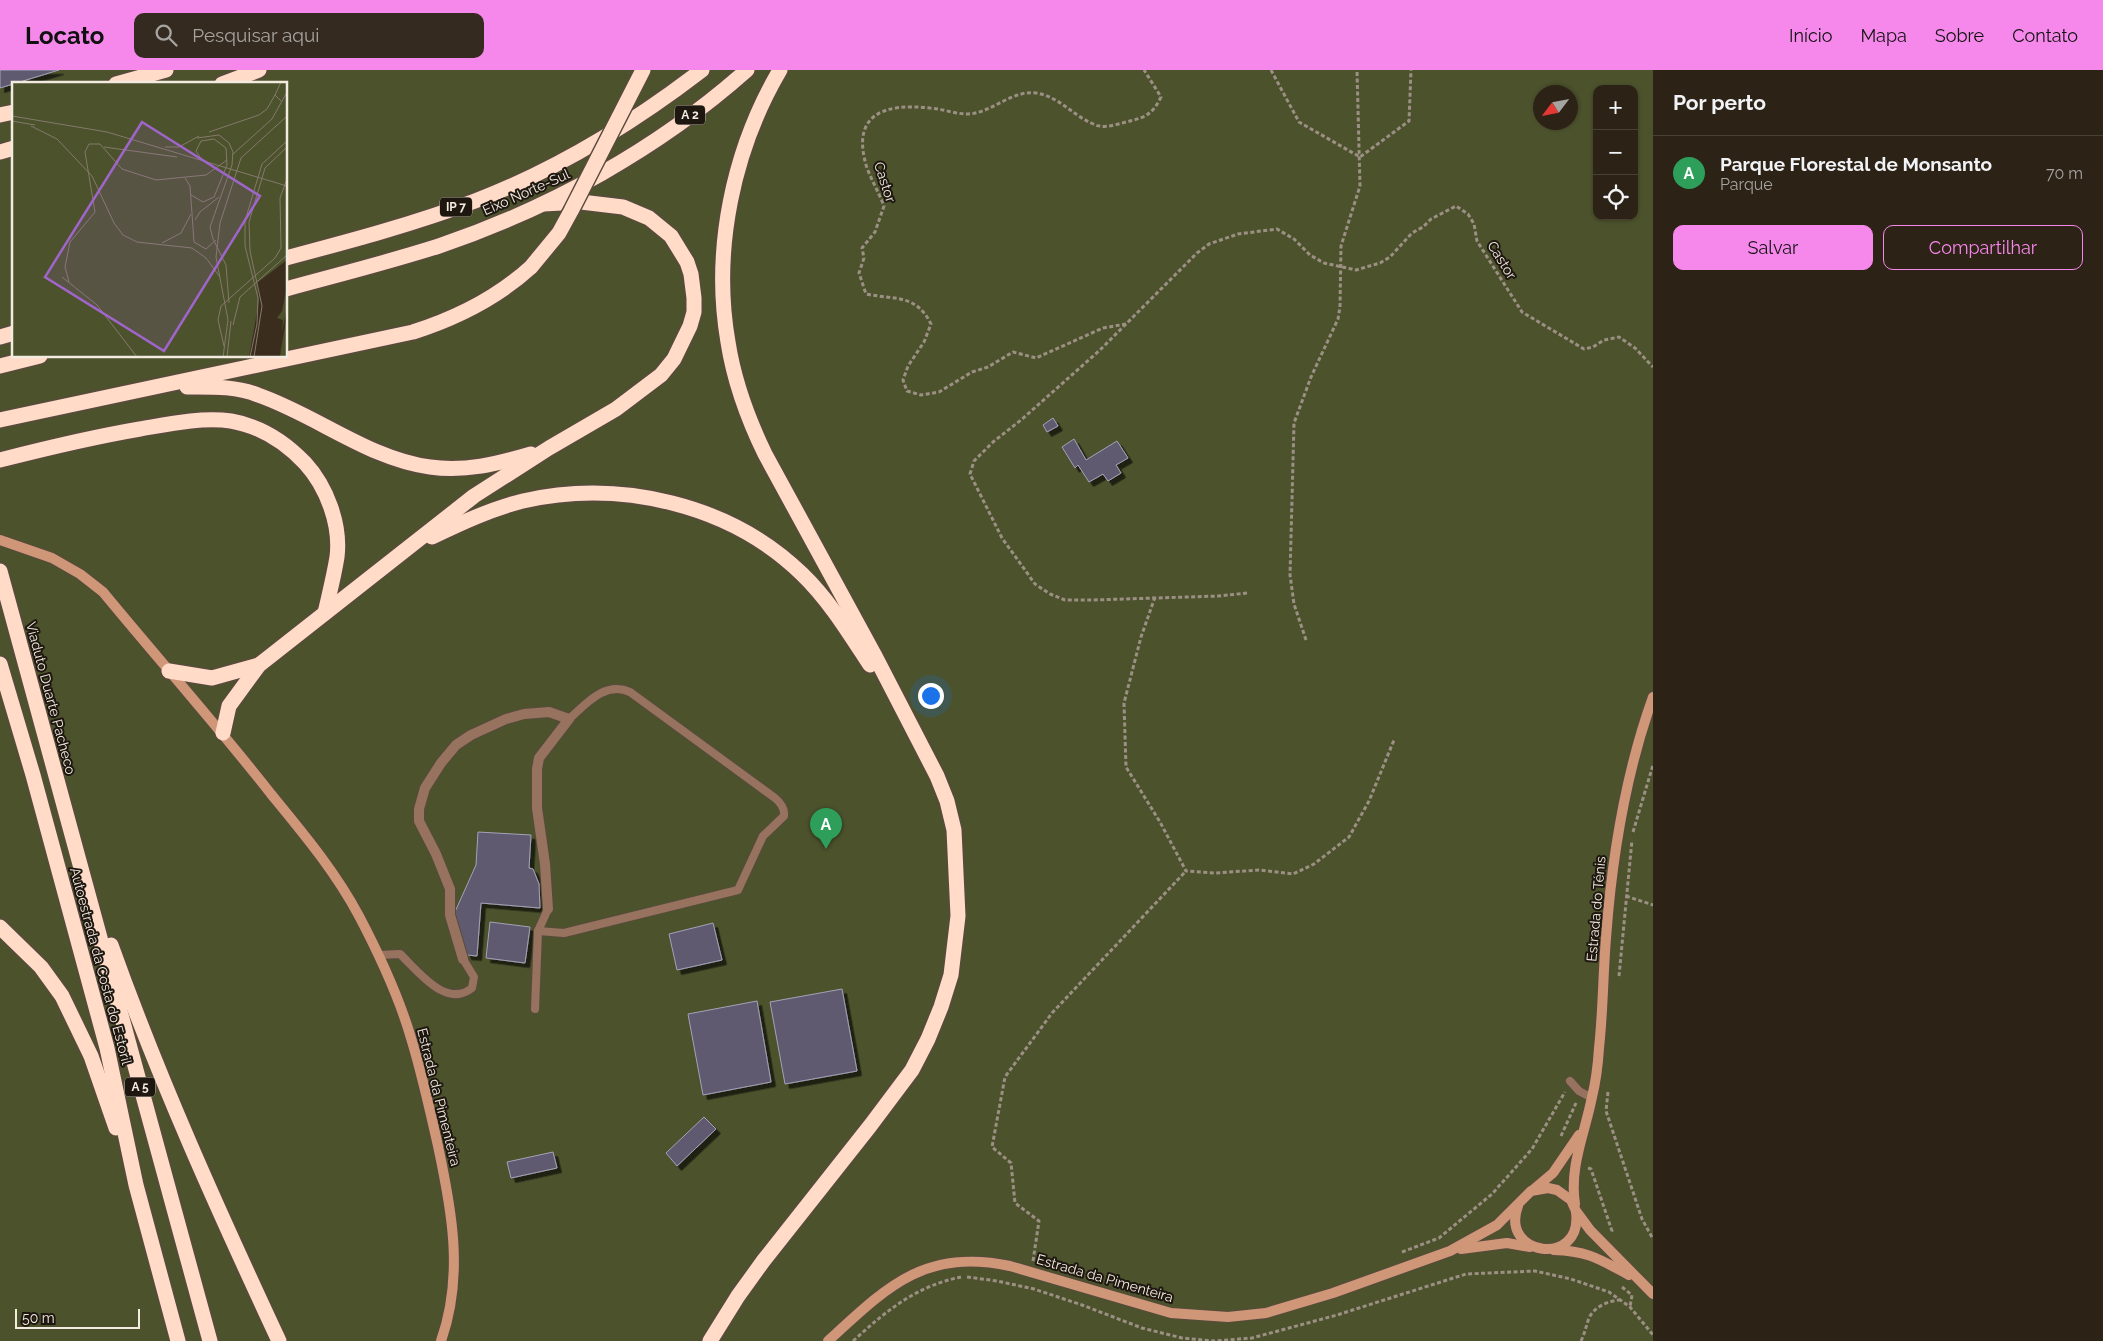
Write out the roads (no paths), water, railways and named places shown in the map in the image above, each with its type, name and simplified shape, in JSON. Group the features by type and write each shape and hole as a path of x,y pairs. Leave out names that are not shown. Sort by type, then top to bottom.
{"highway":[{"path":"123,82 166,70"},
{"path":"227,82 259,70"},
{"path":"0,420 413,332 476,308 516,281 531,267 559,233 643,70"},
{"name":"A 2","path":"615,129 666,97 702,70"},
{"name":"A 2","path":"630,156 685,119 747,70"},
{"path":"710,1341 738,1296 769,1253 892,1099 912,1070 928,1039 951,975 958,916 954,830 948,801 874,654 765,454 754,430 734,374 723,308 727,218 733,190 750,136 771,85 780,70"},
{"name":"Eixo Norte-Sul","path":"288,257 395,228 475,201 545,170 615,129"},
{"name":"Eixo Norte-Sul","path":"288,288 440,246 543,204 630,156"},
{"path":"223,733 229,706 259,665 474,496 549,448 616,409 661,375 683,342 694,312 694,298 691,274 679,246 671,236 649,218 623,207 582,202 543,204"},
{"path":"0,366 32,358"},
{"path":"156,386 217,386 256,394 280,403 380,453 409,463 430,467 461,469 481,467 549,448"},
{"path":"0,460 104,435 190,421 230,421 261,430 275,437 295,453 321,485 329,502 335,528 337,556 325,613"},
{"path":"401,553 496,509 524,501 589,494 610,493 664,500 716,518 746,533 801,572 823,596 870,664 925,772 944,820 954,859"},
{"name":"Viaduto Duarte Pacheco","path":"0,571 71,833"},
{"path":"0,665 0,674"},
{"name":"Autoestrada da Costa do Estoril","path":"0,665 33,775 107,1048 136,1185 178,1341"},
{"path":"169,671 212,678 259,665"},
{"path":"71,833 164,1086 214,1203 280,1341"},
{"name":"Autoestrada da Costa do Estoril","path":"71,833 210,1341"},
{"path":"0,927 41,966 62,996 91,1056 136,1185"}],"main road":[{"name":"Estrada da Pimenteira","path":"0,540 52,558 80,574 103,592 223,733 336,877 379,955 411,1036 429,1106 452,1219 456,1269 447,1324 441,1341"},
{"name":"Estrada do Ténis","path":"1576,1209 1573,1194 1576,1164 1583,1127 1592,1098 1599,1047 1613,866 1623,802 1653,697"},
{"name":"Estrada do Ténis","path":"1531,1192 1552,1173 1583,1127"},
{"name":"Estrada da Pimenteira","path":"828,1341 873,1300 899,1281 926,1269 958,1261 985,1260 1162,1310 1228,1317 1266,1313 1333,1293 1450,1251 1498,1225 1531,1192 1540,1188 1557,1190 1571,1200 1602,1242 1636,1279 1653,1294"},
{"path":"1519,1203 1515,1220 1517,1229 1520,1236 1534,1248"},
{"path":"1552,1250 1560,1247 1572,1236 1576,1228 1576,1209"},
{"name":"Estrada da Pimenteira","path":"1450,1251 1489,1244 1507,1243 1534,1248 1576,1251 1592,1256 1636,1279"}],"street":[{"path":"463,959 450,914 450,888 436,854 419,822 419,809 425,788 451,751 471,734 506,719 524,714 549,712 569,718 539,758 537,769 537,808 548,910"}],"lane":[{"path":"538,931 564,933 738,890 763,836 784,816 781,804 775,798 625,690 620,688 610,689 596,695 569,718"},
{"path":"535,1009 538,931 548,910"},
{"path":"379,955 400,954 435,988 452,995 464,994 472,988 474,977 463,959"},
{"path":"1570,1082 1592,1098"}],"place":[{"name":"Parque Florestal de Monsanto","path":"826,849"}]}
